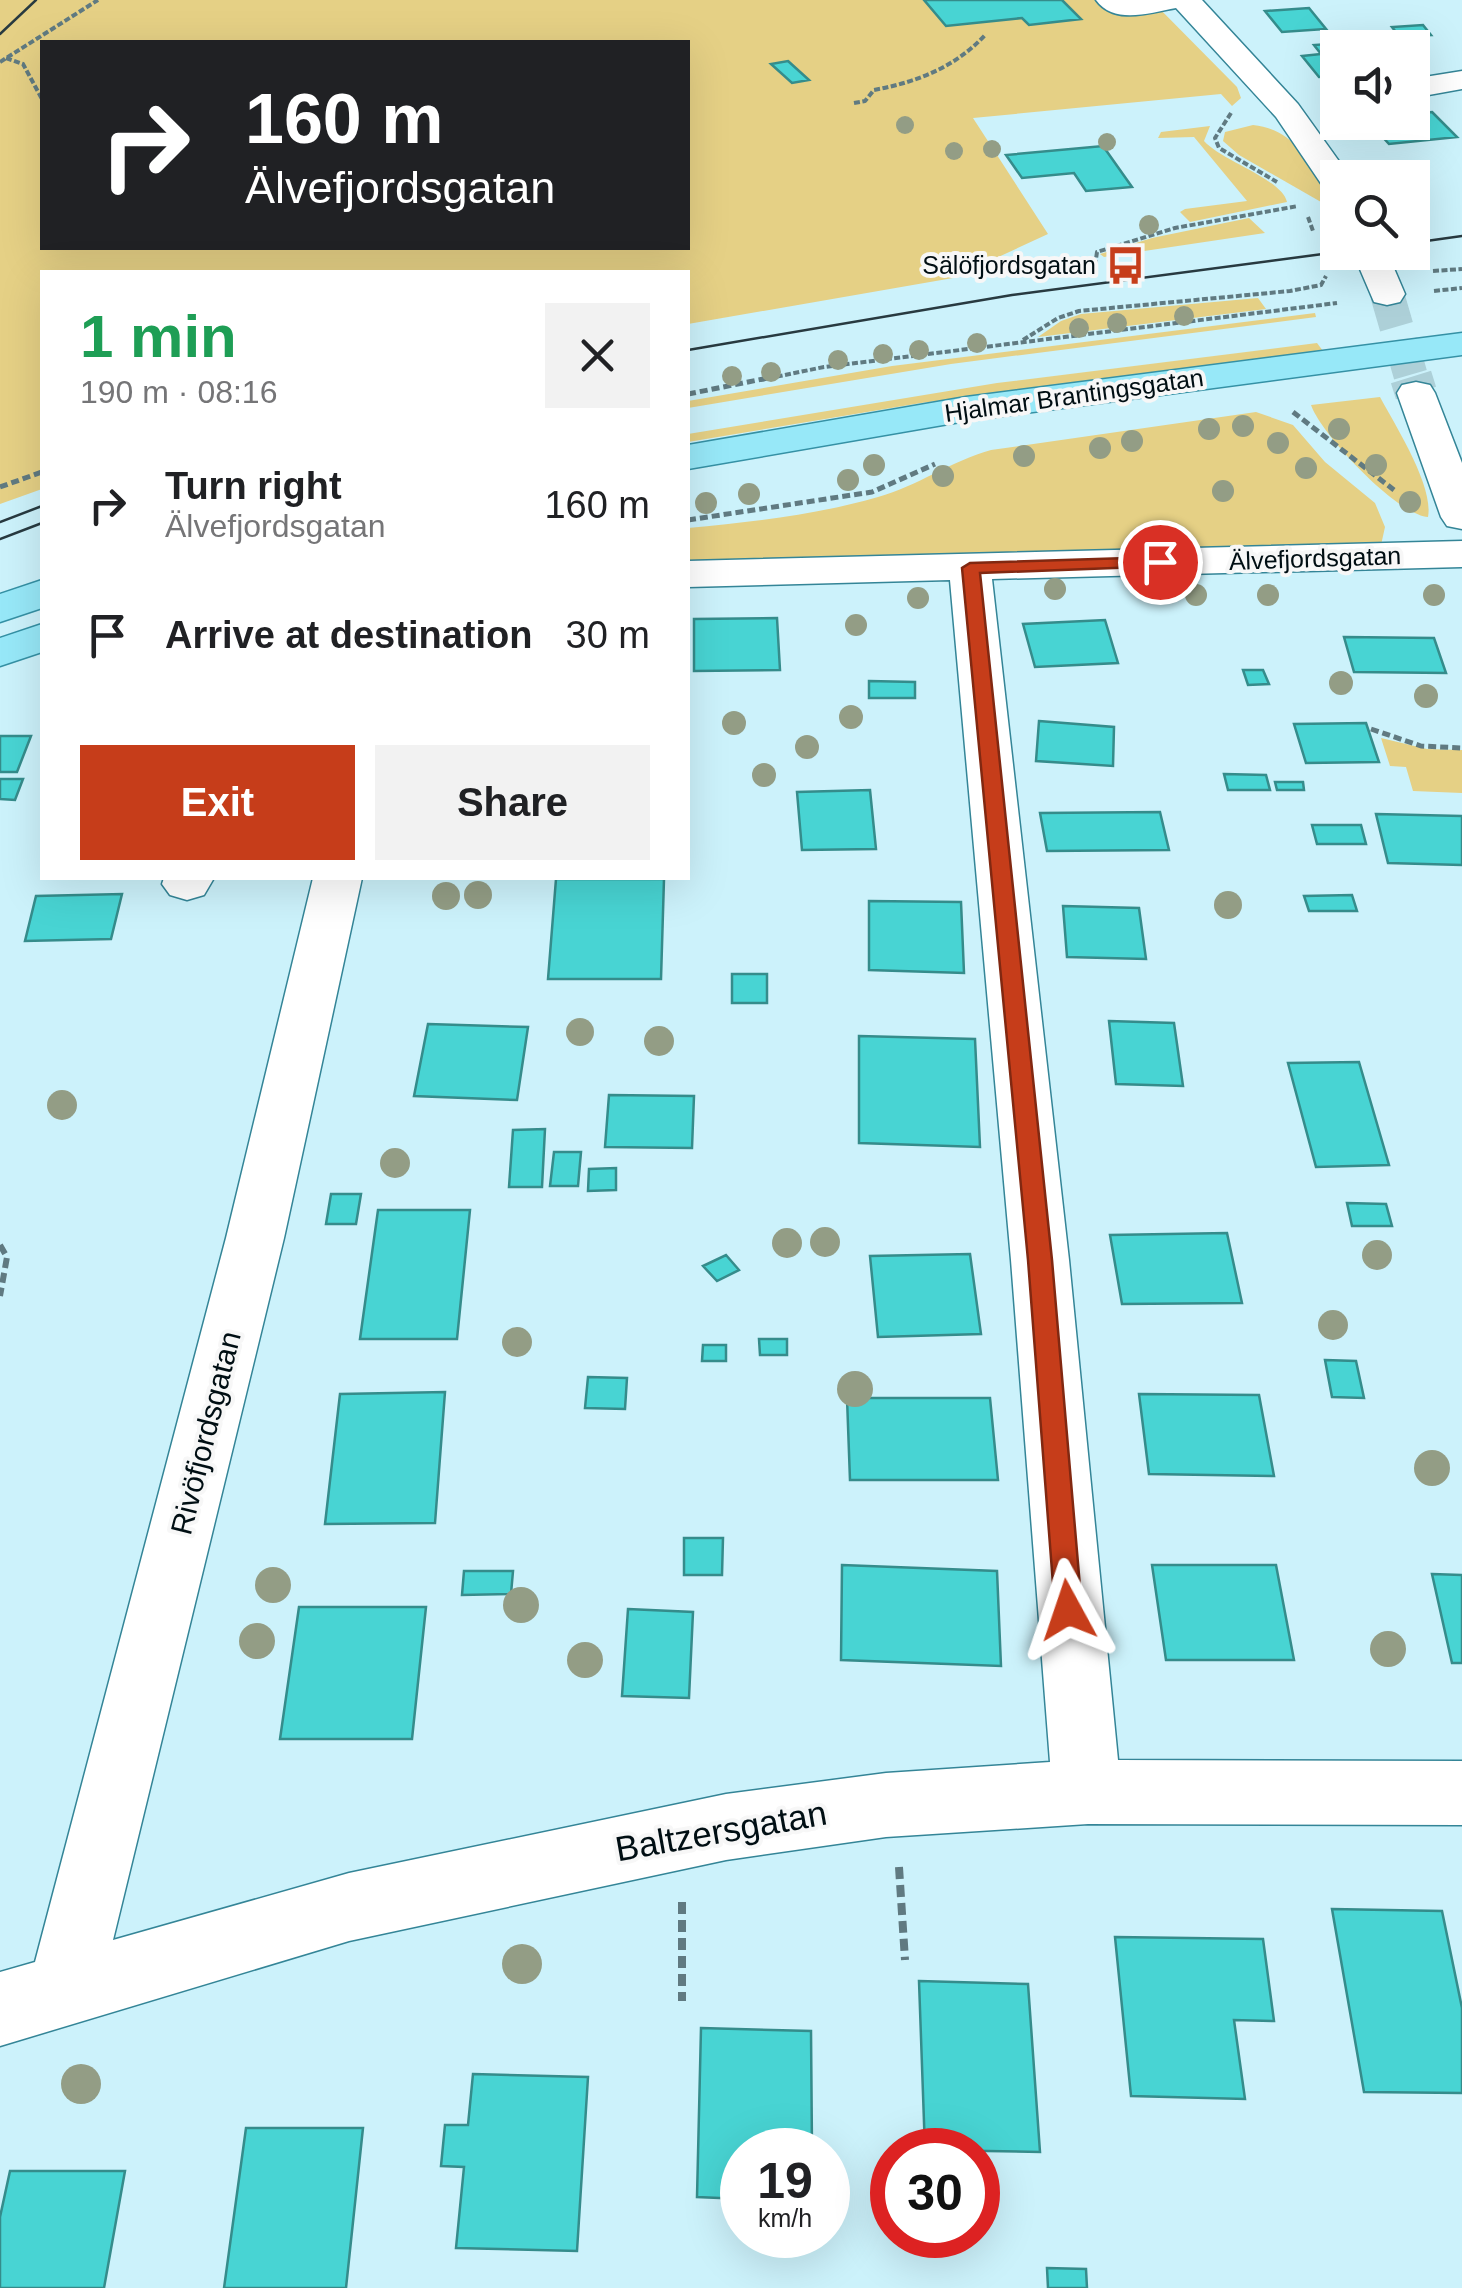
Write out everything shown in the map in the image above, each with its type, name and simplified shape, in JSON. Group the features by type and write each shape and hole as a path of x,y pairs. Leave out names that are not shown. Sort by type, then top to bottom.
{"main road":[{"name":"Hjalmar Brantingsgatan","path":"900,384 1462,311"},
{"name":"Hjalmar Brantingsgatan","path":"690,457 966,409 1462,344"},
{"path":"0,609 40,595"},
{"path":"0,654 40,638"}],"street":[{"path":"1111,0 1118,7 1174,0"},
{"path":"1185,0 1283,108 1321,160"},
{"path":"1430,86 1462,80"},
{"path":"1283,108 1316,104"},
{"path":"1378,270 1387,294"},
{"path":"1416,393 1462,518"},
{"name":"Älvefjordsgatan","path":"690,574 1462,554"},
{"path":"970,568 1038,1240 1075,1686 1088,1792"},
{"name":"Rivöfjordsgatan","path":"65,1987 256,1238 337,880"},
{"name":"Baltzersgatan","path":"0,2009 349,1907 726,1826 886,1805 1088,1792 1462,1794"}],"path":[{"path":"2,59 98,0"},
{"path":"854,103 864,101 874,90 918,82 975,46 986,34"},
{"path":"2,59 22,64 40,95"},
{"path":"1232,112 1215,138 1220,148 1286,188"},
{"path":"1292,197 1313,231"},
{"path":"1096,266 1097,252 1141,238 1299,206"},
{"path":"1430,270 1462,269"},
{"path":"1020,342 1058,318 1079,311 1290,291 1321,285 1325,270"},
{"path":"1423,293 1462,288"},
{"path":"690,394 824,367 1346,302"},
{"path":"1290,410 1400,495"},
{"path":"0,487 40,473"},
{"path":"1371,729 1421,746 1462,748"},
{"path":"0,1245 7,1257 0,1296"},
{"path":"898,1864 905,1960"},
{"path":"682,1892 682,2001"}],"shaded area":[{"path":"0,0 1151,0 1237,87 1241,98 1232,106 1221,94 973,118 1048,234 953,278 690,324 690,270 40,270 40,490 0,504"},
{"path":"1253,125 1286,137 1320,177 1320,201 1239,155 1223,141 1225,132"},
{"path":"1210,126 1204,141 1274,186 1287,202 1190,222 1180,212 1247,201 1194,137 1158,138 1161,132"},
{"path":"1249,218 1265,233 1104,257 1100,254 1152,238"},
{"path":"1258,298 1266,309 1038,337 1061,321 1081,314"},
{"path":"1315,313 1316,317 951,364 690,408 690,401 892,366"},
{"path":"1317,343 1323,351 921,403 690,442 690,434 997,383"},
{"path":"1380,397 1419,473 1428,517 1398,503 1362,471 1329,434 1311,405"},
{"path":"1256,412 1293,425 1325,462 1375,503 1385,527 1381,545 1363,548 690,564 690,528 783,517 855,503 893,492 991,450"},
{"path":"1381,738 1427,749 1462,750 1462,793 1413,791 1406,767 1390,766"}],"building":[{"path":"924,0 1062,0 1081,19 1029,25 1022,18 946,26"},
{"path":"1309,8 1326,29 1282,32 1265,11"},
{"path":"1423,25 1427,30 1394,30 1392,27"},
{"path":"1320,54 1320,77 1319,77 1302,56"},
{"path":"788,61 809,80 792,83 771,64"},
{"path":"1432,112 1457,137 1430,140"},
{"path":"1385,140 1428,140 1389,144"},
{"path":"1103,146 1132,187 1086,191 1074,173 1022,178 1006,155"},
{"path":"777,618 780,670 694,671 694,619"},
{"path":"1105,620 1118,663 1035,667 1023,624"},
{"path":"1344,637 1434,638 1446,673 1354,672"},
{"path":"1243,670 1263,670 1269,684 1248,685"},
{"path":"869,681 915,682 915,698 869,698"},
{"path":"1039,721 1114,727 1113,766 1036,761"},
{"path":"1366,723 1379,762 1306,763 1294,724"},
{"path":"0,736 31,736 17,772 0,772"},
{"path":"1224,774 1266,775 1270,790 1228,790"},
{"path":"0,779 23,779 15,800 0,799"},
{"path":"1275,782 1303,782 1304,790 1277,790"},
{"path":"870,790 876,849 802,850 797,792"},
{"path":"1160,812 1169,850 1047,851 1040,813"},
{"path":"1376,814 1462,816 1462,865 1388,863"},
{"path":"1312,825 1361,825 1366,844 1317,844"},
{"path":"556,880 664,880 661,979 548,979"},
{"path":"122,894 111,939 25,941 36,896"},
{"path":"1352,895 1357,911 1309,911 1304,896"},
{"path":"869,901 961,902 964,973 869,970"},
{"path":"1063,906 1139,908 1146,959 1067,957"},
{"path":"732,974 767,974 767,1003 732,1003"},
{"path":"1109,1021 1174,1023 1183,1086 1116,1084"},
{"path":"428,1024 528,1027 517,1100 414,1096"},
{"path":"859,1036 975,1039 980,1147 859,1143"},
{"path":"1359,1062 1389,1165 1316,1167 1288,1063"},
{"path":"609,1095 694,1096 692,1148 605,1147"},
{"path":"545,1129 542,1187 509,1187 513,1130"},
{"path":"554,1152 581,1152 578,1186 550,1186"},
{"path":"616,1168 616,1190 588,1191 589,1169"},
{"path":"331,1194 361,1194 356,1224 326,1224"},
{"path":"1347,1203 1386,1204 1392,1226 1352,1226"},
{"path":"378,1210 470,1210 457,1339 360,1339"},
{"path":"1227,1233 1242,1303 1122,1304 1110,1235"},
{"path":"970,1254 981,1334 878,1337 870,1256"},
{"path":"726,1255 739,1270 717,1281 703,1266"},
{"path":"759,1339 787,1339 787,1355 760,1355"},
{"path":"703,1345 726,1345 726,1361 702,1361"},
{"path":"1325,1360 1356,1361 1364,1398 1332,1397"},
{"path":"588,1377 627,1378 625,1409 585,1408"},
{"path":"445,1392 435,1523 325,1524 340,1394"},
{"path":"1139,1394 1259,1395 1274,1476 1149,1474"},
{"path":"847,1398 990,1398 998,1480 850,1480"},
{"path":"684,1538 723,1538 722,1575 684,1575"},
{"path":"842,1565 997,1571 1001,1666 841,1660"},
{"path":"1152,1565 1276,1565 1294,1660 1166,1660"},
{"path":"464,1571 513,1571 511,1594 462,1595"},
{"path":"1432,1574 1462,1575 1462,1663 1452,1663"},
{"path":"299,1607 426,1607 412,1739 280,1739"},
{"path":"628,1609 693,1612 689,1698 622,1696"},
{"path":"1332,1909 1442,1911 1462,2008 1462,2093 1364,2092"},
{"path":"1115,1937 1263,1939 1274,2021 1234,2020 1245,2099 1131,2096"},
{"path":"919,1981 1028,1984 1040,2152 1000,2151 1000,2128 924,2128"},
{"path":"701,2028 811,2031 812,2128 720,2128 720,2198 697,2197"},
{"path":"473,2074 588,2077 577,2251 456,2248 464,2167 441,2166 445,2125 468,2125"},
{"path":"246,2128 363,2128 346,2288 224,2288"},
{"path":"10,2171 125,2171 104,2288 0,2288 0,2217"},
{"path":"1047,2268 1086,2269 1087,2288 1048,2288"}],"tunnel":[{"path":"1387,294 1412,380"},
{"path":"1411,377 1416,393"}],"tram line":[{"path":"0,34 36,0"},
{"path":"1430,240 1462,236"},
{"path":"690,350 1012,295 1320,254"},
{"path":"0,522 40,507"},
{"path":"0,539 40,524"}],"place":[{"name":"Sälöfjordsgatan","path":"1126,265"}],"route":[{"path":"1068,1610 1040,1260 970,568 1160,562"}]}
